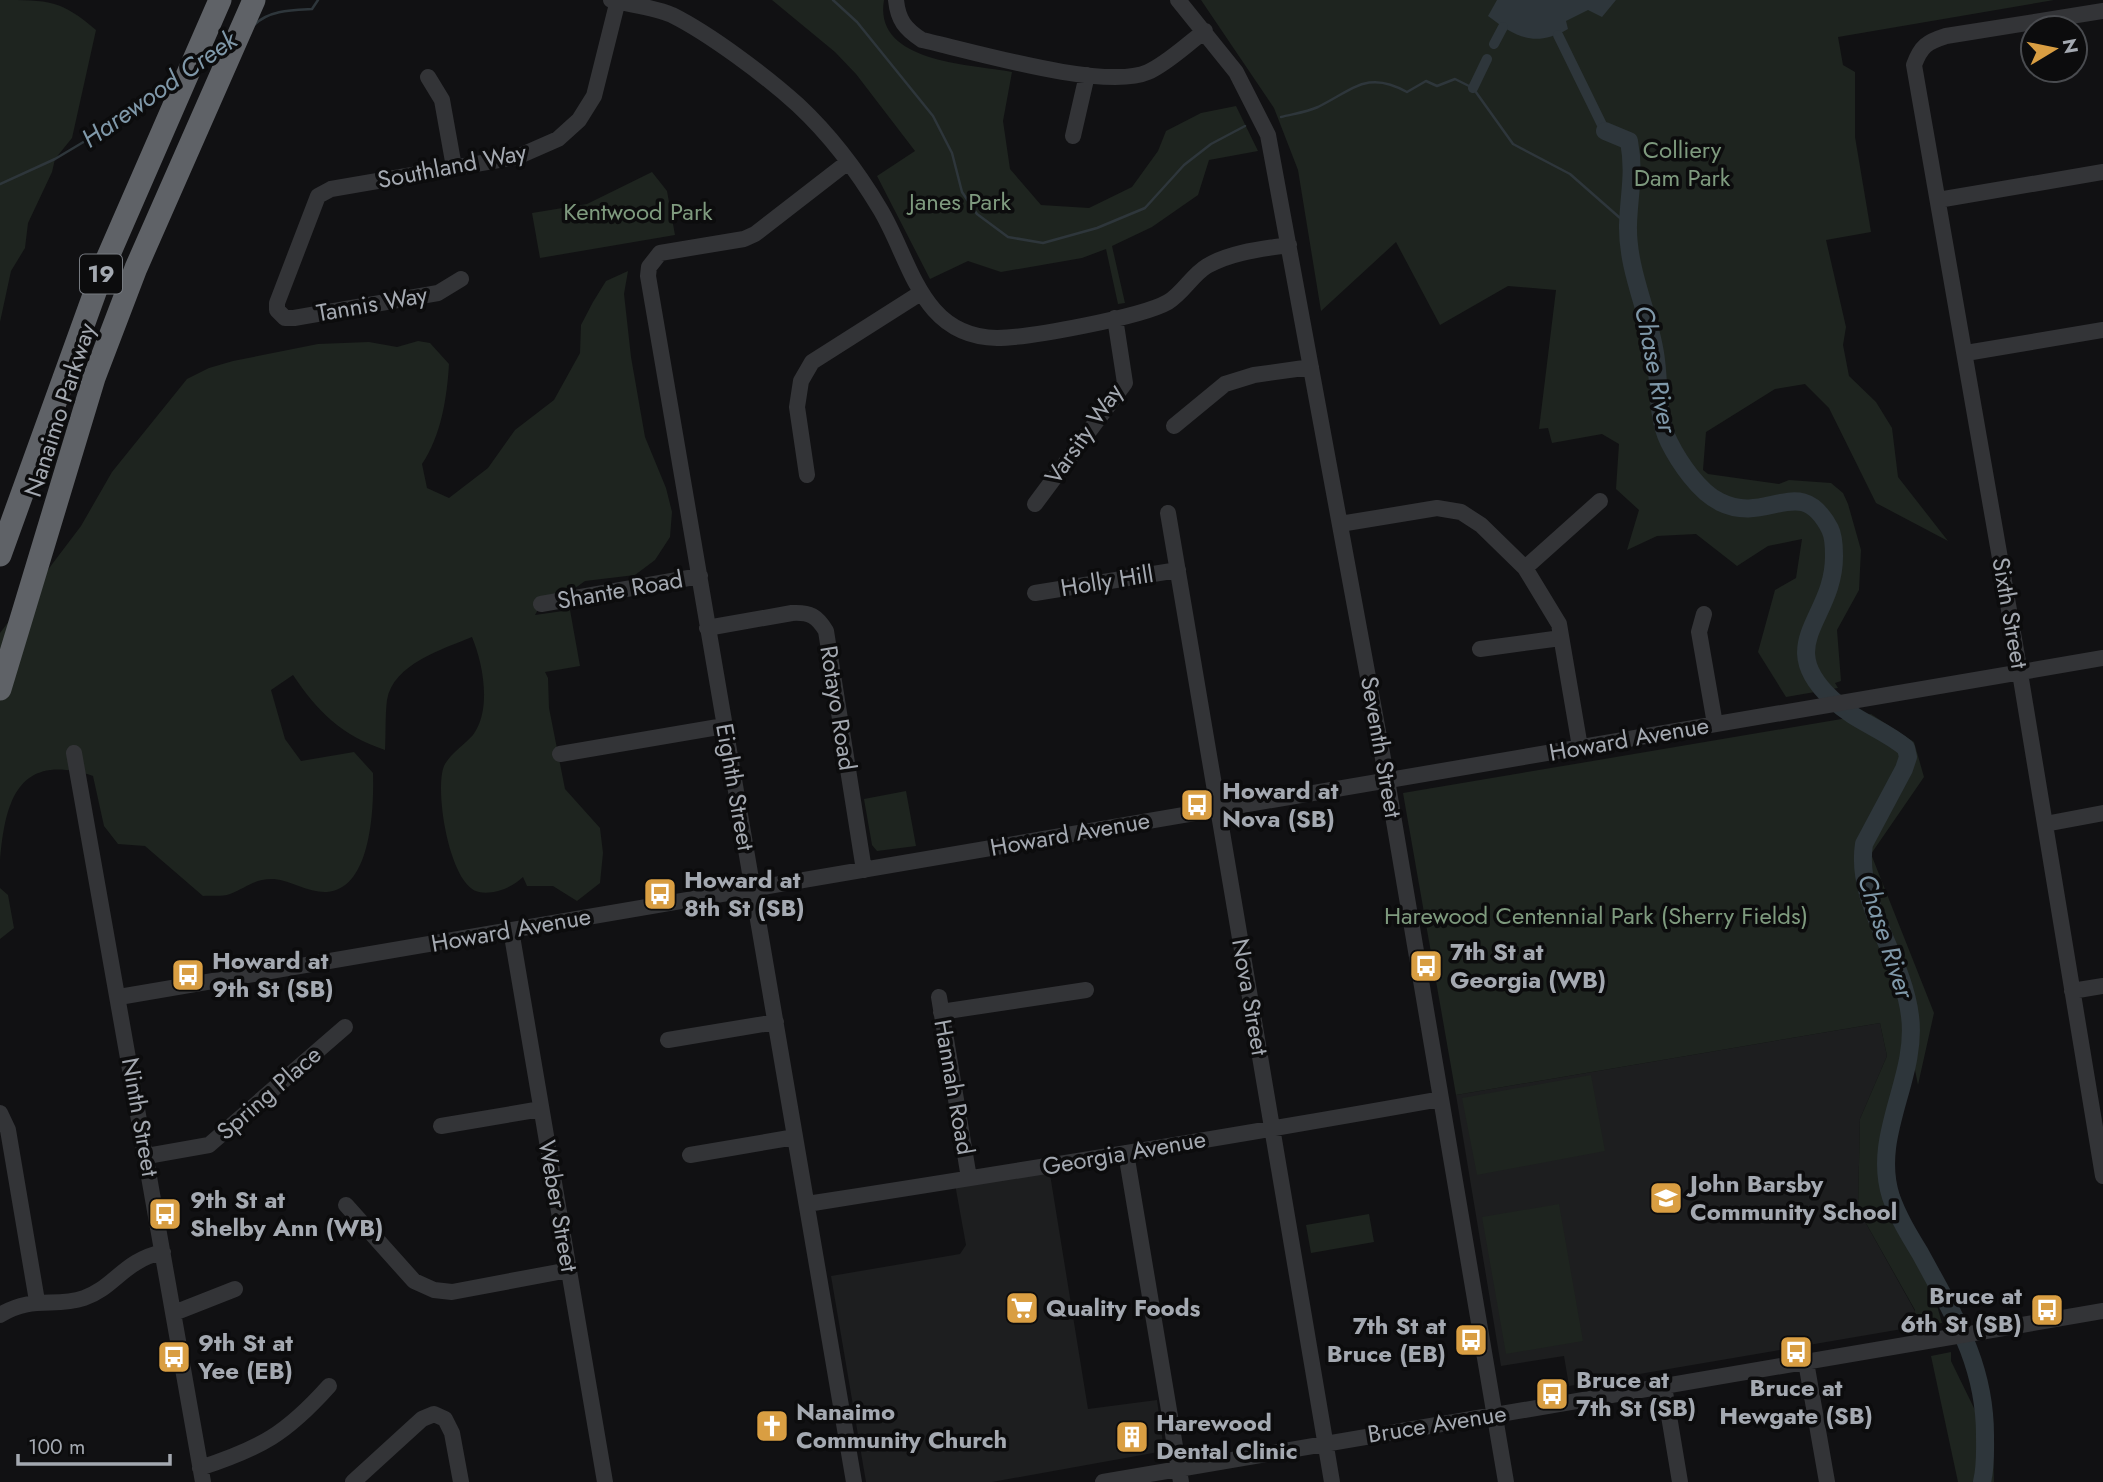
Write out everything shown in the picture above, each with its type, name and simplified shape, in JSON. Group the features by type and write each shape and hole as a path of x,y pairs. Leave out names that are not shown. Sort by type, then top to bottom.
{"highway":[{"name":"Nanaimo Parkway","path":"0,555 107,259 220,0"},
{"name":"Nanaimo Parkway","path":"0,688 94,378 136,268 254,0"}],"street":[{"path":"896,0 898,18 906,30 922,40 1087,75 1127,78 1150,72 1205,31"},
{"name":"Seventh Street","path":"1178,0 1236,72 1268,135 1387,780 1506,1482"},
{"path":"615,1 671,15 750,66 799,106 848,162 881,210 919,294 941,316 968,333 995,338 1138,315 1169,302 1207,266 1244,252 1289,245"},
{"name":"Southland Way","path":"280,315 276,303 318,196 331,189 517,157 558,139 579,120 594,96 615,1"},
{"name":"Sixth Street","path":"2103,11 1946,36 1927,42 1919,51 1914,65 1966,353 2103,1176"},
{"path":"1073,136 1087,75"},
{"path":"428,77 442,100 454,167"},
{"name":"Eighth Street","path":"848,162 755,234 744,239 660,253 653,259 648,276 854,1482"},
{"path":"1938,200 2103,172"},
{"name":"Tannis Way","path":"280,315 294,318 438,293 461,279"},
{"path":"807,475 797,407 801,381 812,362 919,294"},
{"name":"Varsity Way","path":"1035,504 1125,383 1115,318"},
{"path":"1966,353 2103,330"},
{"path":"1174,426 1225,384 1254,375 1311,367"},
{"path":"1525,568 1600,501"},
{"path":"1340,524 1437,508 1461,512 1481,525 1525,568 1559,624 1580,747"},
{"name":"Nova Street","path":"1168,513 1332,1482"},
{"name":"Holly Hill","path":"1035,593 1178,570"},
{"name":"Shante Road","path":"541,604 700,576"},
{"name":"Rotayo Road","path":"707,628 805,612 820,621 825,631 864,870"},
{"path":"1704,614 1699,632 1715,724"},
{"path":"1480,649 1561,638"},
{"name":"Howard Avenue","path":"119,997 2103,659"},
{"path":"560,754 724,726"},
{"name":"Ninth Street","path":"74,753 202,1475"},
{"path":"2045,824 2103,814"},
{"name":"Weber Street","path":"510,930 605,1482"},
{"path":"2072,991 2103,986"},
{"name":"Hannah Road","path":"970,1178 940,1004 1086,990"},
{"path":"668,1040 776,1022"},
{"name":"Spring Place","path":"147,1156 209,1145 345,1027"},
{"name":"Georgia Avenue","path":"807,1204 1198,1139 1272,1130 1441,1099"},
{"path":"441,1126 541,1109"},
{"path":"0,1113 8,1130 37,1301"},
{"path":"691,1155 795,1137"},
{"path":"1126,1153 1180,1476"},
{"path":"346,1205 414,1281 434,1290 452,1292 569,1270"},
{"path":"0,1315 37,1301 86,1298 137,1259 163,1252"},
{"path":"174,1313 234,1289"},
{"name":"Bruce Avenue","path":"1103,1482 1180,1476 1325,1444 2103,1311"},
{"path":"1806,1362 1827,1482"},
{"path":"202,1475 280,1434 329,1386"},
{"path":"1664,1386 1680,1482"},
{"path":"354,1482 422,1419 434,1414 445,1419 452,1433 461,1482"}],"shaded area":[{"path":"1497,0 1616,0 1602,17 1588,10 1566,21 1568,29 1556,35 1535,39 1508,30 1488,16"},
{"name":"John Barsby Community School","path":"1880,1023 1887,1056 1860,1119 1858,1209 1915,1311 1914,1327 1569,1386 1564,1356 1501,1366 1456,1095"},
{"path":"1049,1168 1088,1409 1157,1400 1164,1451 992,1482 866,1482 831,1276 960,1254 966,1245 955,1184"}],"green space":[{"path":"0,0 31,0 63,7 96,30 72,138 55,159 52,172 28,223 25,248 11,271 0,322"},
{"name":"Janes Park","path":"772,0 884,0 885,21 893,37 909,48 928,57 1012,72 1003,121 1010,169 1041,205 1089,208 1132,187 1158,151 1166,131 1201,113 1236,106 1258,151 1209,160 1198,195 1152,227 1112,246 1125,303 1118,304 1106,249 1082,258 1001,272 968,261 930,279 877,176 915,151 856,74 835,52"},
{"name":"Colliery Dam Park","path":"1201,0 2054,0 1838,37 1843,65 1855,72 1855,137 1871,232 1826,240 1846,327 1843,345 1849,376 1876,402 1892,428 1898,477 1948,541 1876,503 1829,408 1805,384 1775,389 1706,432 1703,470 1708,474 1779,484 1789,480 1831,483 1843,493 1861,550 1859,590 1837,630 1841,681 1835,683 1838,688 1786,697 1758,652 1775,590 1796,578 1802,539 1768,546 1737,566 1696,534 1657,536 1627,550 1639,510 1616,489 1619,444 1602,434 1552,443 1548,428 1539,429 1556,290 1508,286 1440,325 1396,242 1321,311 1298,170 1274,108"},
{"name":"Kentwood Park","path":"652,172 667,191 675,235 540,258 532,213 587,204"},
{"path":"628,271 624,294 631,357 645,437 666,488 672,512 670,537 655,560 635,575 585,581 564,596 541,604 535,615 570,610 580,666 545,672 548,678 549,708 565,789 600,828 603,853 600,883 577,901 553,886 527,886 523,877 503,889 479,892 469,886 460,874 443,816 441,778 446,762 473,735 482,713 484,686 472,637 409,667 391,687 387,700 385,750 356,737 332,721 293,675 271,690 285,739 301,761 354,752 373,773 373,805 367,844 362,862 353,877 342,887 320,892 281,880 267,879 227,895 203,896 145,846 118,844 104,826 93,776 68,770 48,770 32,776 21,786 6,819 0,862 0,633 81,526 112,472 187,379 209,368 233,361 318,344 369,342 397,347 418,341 430,343 449,364 442,416 429,453 422,464 427,488 449,498 488,468 515,430 554,400 580,353 581,325 593,302 606,281"},
{"name":"Harewood Centennial Park (Sherry Fields)","path":"1871,714 1914,742 1924,777 1871,854 1934,1013 1918,1085 1914,1065 1887,1152 1889,1206 1901,1235 1926,1267 1942,1323 1914,1327 1915,1310 1858,1209 1860,1119 1887,1056 1880,1023 1456,1095 1403,793"},
{"path":"906,791 916,846 877,851 872,845 864,799"},
{"path":"0,888 8,895 14,928 0,939"},
{"path":"1591,1075 1605,1151 1477,1175 1462,1098"},
{"path":"1559,1204 1583,1341 1506,1354 1482,1217"},
{"path":"1369,1214 1374,1242 1311,1253 1306,1225"},
{"path":"1951,1352 1951,1361 1993,1447 1994,1482 1958,1482 1931,1356"}],"waterway":[{"name":"Harewood Creek","path":"254,25 274,14 312,9 318,0"},
{"name":"Harewood Creek","path":"833,0 857,22 933,116 952,153 962,192 977,214 1008,237 1043,243 1097,228 1145,208 1184,165 1211,144 1245,126"},
{"path":"1494,44 1503,27"},
{"name":"Chase River","path":"1558,35 1605,131"},
{"name":"Harewood Creek","path":"204,63 219,53"},
{"path":"1473,88 1487,59"},
{"name":"Harewood Creek","path":"1281,117 1314,109 1361,84 1382,83 1407,92 1426,81 1437,86 1455,79 1473,88 1513,144 1570,174 1628,225"},
{"name":"Harewood Creek","path":"0,184 55,159 127,116 172,84"},
{"name":"Chase River","path":"1605,131 1629,141 1632,174 1628,225 1631,258 1652,337 1660,410 1669,442 1697,484 1720,502 1737,508 1753,508 1795,501 1807,504 1819,512 1830,529 1834,555 1832,577 1826,597 1811,630 1807,662 1815,679 1841,707 1906,748 1908,757 1904,769 1864,844 1866,887 1899,972 1910,1016 1908,1062 1890,1129 1886,1174 1897,1212 1955,1318 1973,1362 1984,1409 1985,1458 1982,1482"}],"place":[{"name":"Howard at Nova (SB)","path":"1197,805"},
{"name":"Howard at 8th St (SB)","path":"660,894"},
{"name":"7th St at Georgia (WB)","path":"1426,966"},
{"name":"Howard at 9th St (SB)","path":"188,975"},
{"name":"John Barsby Community School","path":"1666,1198"},
{"name":"9th St at Shelby Ann (WB)","path":"165,1214"},
{"name":"Quality Foods","path":"1022,1308"},
{"name":"Bruce at 6th St (SB)","path":"2047,1310"},
{"name":"7th St at Bruce (EB)","path":"1471,1340"},
{"name":"Bruce at Hewgate (SB)","path":"1796,1352"},
{"name":"9th St at Yee (EB)","path":"174,1357"},
{"name":"Bruce at 7th St (SB)","path":"1552,1394"},
{"name":"Nanaimo Community Church","path":"772,1426"},
{"name":"Harewood Dental Clinic","path":"1132,1437"}]}
